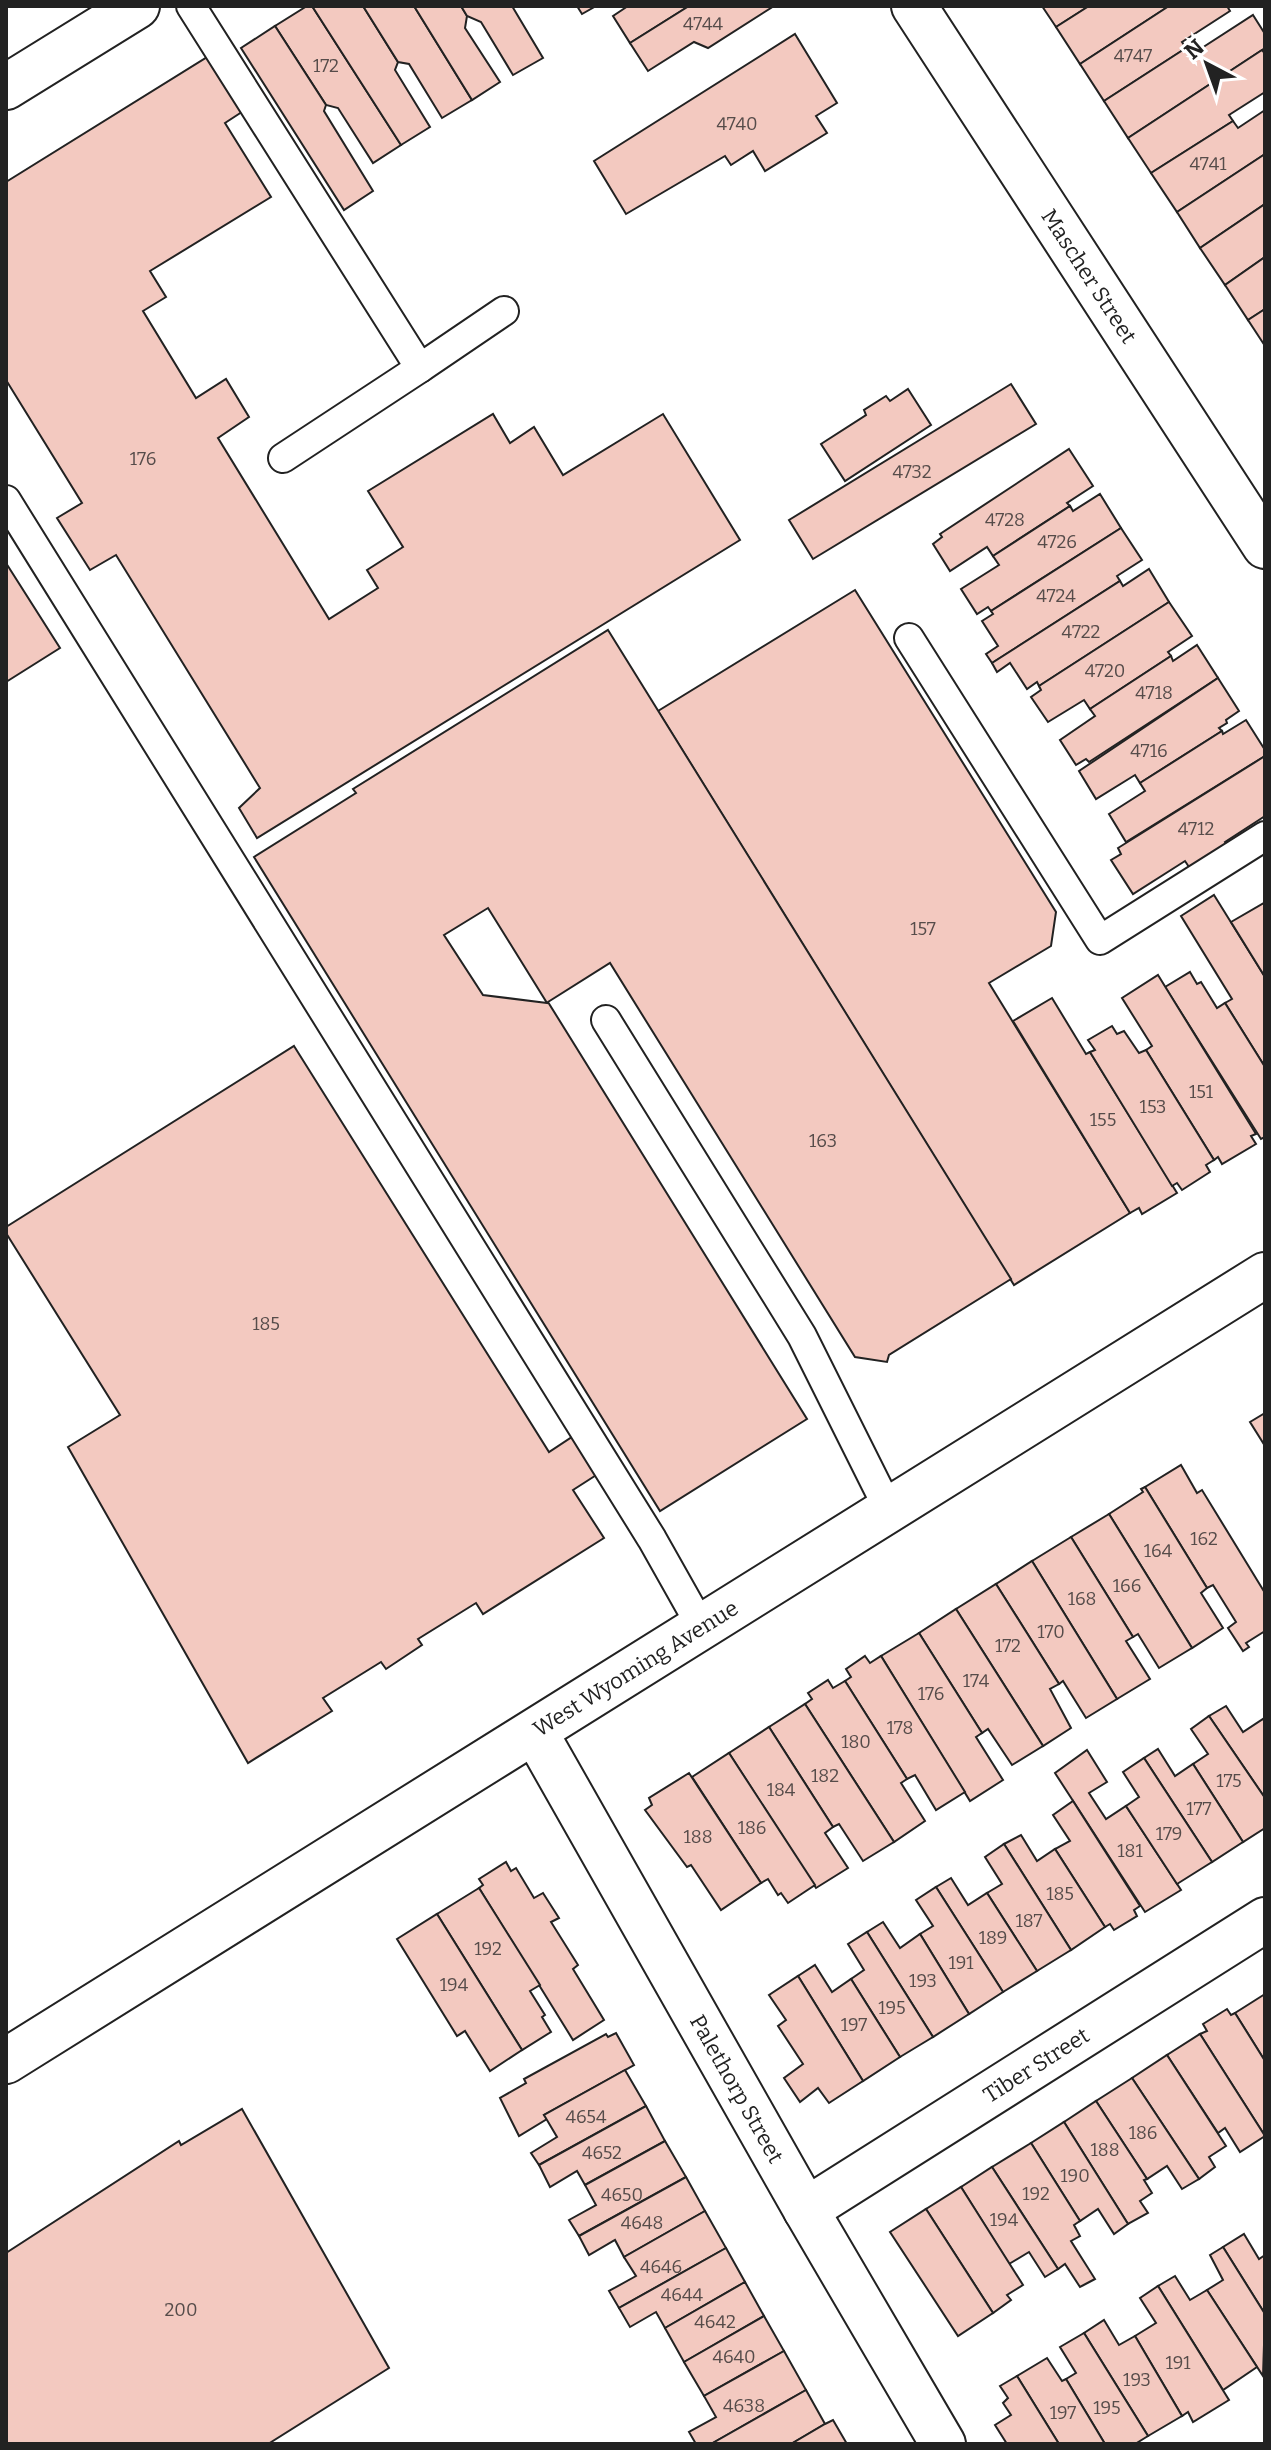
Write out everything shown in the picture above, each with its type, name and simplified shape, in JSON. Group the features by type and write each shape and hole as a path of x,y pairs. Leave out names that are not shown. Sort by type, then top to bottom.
{"street":[{"path":"6,87 137,6"},
{"name":"Mascher Street","path":"914,6 1265,546"},
{"name":"West Wyoming Avenue","path":"10,2049 125,1986 1265,1275"},
{"name":"Palethorp Street","path":"535,1732 806,2210 943,2444"},
{"name":"Tiber Street","path":"806,2210 1265,1920"}],"lane":[{"path":"191,6 420,368"},
{"path":"283,458 504,311"},
{"path":"6,500 652,1539 701,1626"},
{"path":"909,638 1100,940 1265,836"},
{"path":"606,1020 802,1336 889,1510"}],"building":[{"path":"312,6 401,145 373,163 338,108 326,105 275,26"},
{"path":"312,6 363,6 398,62 395,70 430,127 401,145"},
{"path":"363,6 414,6 472,100 442,118 409,64 398,62"},
{"path":"414,6 461,6 467,16 465,28 500,82 472,100"},
{"path":"461,6 512,6 543,58 513,75 481,22 467,16"},
{"path":"577,6 596,6 582,14"},
{"path":"628,6 689,6 630,43 613,16"},
{"path":"689,6 774,6 708,48 694,42 648,71 630,43"},
{"path":"1042,6 1089,6 1056,27"},
{"path":"1089,6 1169,6 1080,64 1056,27"},
{"path":"1169,6 1227,6 1230,11 1182,42 1186,48 1104,101 1080,64"},
{"path":"1253,15 1265,34 1265,48 1128,138 1104,101 1186,48 1191,55"},
{"path":"275,26 326,105 324,111 373,191 344,210 241,48"},
{"path":"795,34 837,103 816,116 827,133 765,171 753,151 731,165 725,156 626,214 594,161"},
{"path":"1262,50 1265,54 1265,92 1229,115 1233,121 1151,173 1128,138"},
{"path":"217,51 251,106 225,123 271,197 150,271 166,297 143,311 196,398 226,379 249,417 218,438 329,619 378,588 367,570 403,547 368,491 493,414 510,443 534,427 563,475 663,414 740,540 257,838 239,808 260,788 116,555 90,570 57,518 82,503 6,380 6,182"},
{"path":"1265,110 1265,154 1177,212 1151,173 1233,121 1238,128"},
{"path":"1265,154 1265,204 1200,248 1177,212"},
{"path":"1265,204 1265,257 1225,285 1200,248"},
{"path":"1265,257 1265,309 1248,320 1225,285"},
{"path":"1265,309 1265,346 1248,320"},
{"path":"1011,384 1036,424 813,559 789,520"},
{"path":"908,389 931,425 845,481 821,444 866,415 864,410 886,396 890,401"},
{"path":"1069,449 1093,486 1067,503 1070,506 993,556 987,547 950,571 933,544 942,537 940,534"},
{"path":"1100,494 1121,528 991,611 988,607 977,614 961,589 999,565 993,556 1070,506 1073,511"},
{"path":"1121,528 1142,560 1117,576 1120,581 992,663 986,654 998,646 982,621 993,614 991,611"},
{"path":"6,563 60,648 6,682"},
{"path":"1149,569 1169,602 1039,686 1037,682 1027,689 1010,663 997,672 992,663 1120,581 1123,586"},
{"path":"855,590 1056,912 1051,946 989,983 1130,1213 1014,1285 658,711"},
{"path":"1169,602 1192,636 1168,652 1171,656 1090,709 1084,700 1048,722 1031,697 1041,690 1039,686"},
{"path":"608,630 1011,1279 889,1355 887,1362 855,1357 610,963 548,1002 807,1419 660,1511 254,857 356,793 353,789","holes":["488,908 547,1003 483,995 444,935"]},
{"path":"1197,645 1218,678 1089,762 1086,759 1076,765 1060,740 1095,716 1090,709 1171,656 1173,661"},
{"path":"1218,678 1239,711 1219,728 1222,731 1140,783 1135,775 1096,799 1079,771"},
{"path":"1246,720 1265,750 1265,756 1126,842 1109,814 1145,791 1140,783 1222,731 1223,734"},
{"path":"1265,756 1265,816 1225,842 1230,850 1193,873 1185,861 1133,894 1111,860 1121,854 1118,848"},
{"path":"1214,895 1265,977 1265,1067 1225,1003 1232,999 1181,916"},
{"path":"1265,905 1265,977 1231,922"},
{"path":"1190,972 1197,984 1201,982 1217,1008 1225,1003 1265,1067 1265,1137 1261,1139 1165,987"},
{"path":"1158,975 1256,1134 1251,1136 1256,1144 1222,1164 1218,1157 1214,1160 1146,1050 1152,1046 1122,998"},
{"path":"1052,998 1086,1054 1090,1052 1177,1193 1142,1214 1139,1208 1130,1213 1013,1021"},
{"path":"1112,1026 1117,1034 1124,1031 1139,1053 1146,1050 1214,1160 1206,1165 1210,1172 1182,1190 1177,1183 1172,1186 1090,1052 1095,1050 1088,1040"},
{"path":"294,1046 549,1452 578,1433 601,1472 573,1490 604,1538 483,1614 476,1603 418,1639 422,1645 386,1669 381,1662 323,1698 332,1711 248,1763 68,1447 120,1415 6,1233 6,1227"},
{"path":"1265,1413 1265,1446 1250,1422"},
{"path":"1181,1465 1197,1493 1202,1490 1265,1593 1265,1631 1246,1643 1249,1647 1243,1651 1228,1628 1236,1622 1213,1585 1207,1588 1145,1487"},
{"path":"1145,1487 1207,1588 1201,1593 1223,1628 1192,1648 1109,1514 1143,1492 1141,1489"},
{"path":"1109,1514 1192,1648 1159,1668 1138,1634 1133,1637 1071,1537"},
{"path":"1071,1537 1133,1637 1126,1641 1150,1679 1117,1699 1032,1561"},
{"path":"1032,1561 1117,1699 1086,1718 1063,1681 1059,1684 996,1584"},
{"path":"996,1584 1059,1684 1050,1689 1071,1728 1043,1746 956,1609"},
{"path":"956,1609 1043,1746 1012,1765 988,1729 982,1733 919,1633"},
{"path":"919,1633 982,1733 976,1737 1003,1780 970,1801 881,1656"},
{"path":"865,1656 870,1663 881,1656 965,1792 936,1810 915,1775 907,1779 845,1681 851,1677 846,1669"},
{"path":"828,1680 833,1688 845,1681 907,1779 901,1783 925,1821 894,1842 805,1704 812,1699 808,1693"},
{"path":"805,1704 894,1842 863,1861 839,1824 833,1827 769,1727"},
{"path":"1226,1706 1243,1732 1263,1719 1265,1722 1265,1798 1209,1716"},
{"path":"1209,1716 1265,1798 1265,1828 1243,1842 1193,1764 1208,1754 1191,1729"},
{"path":"769,1727 833,1827 825,1833 848,1868 816,1888 729,1753"},
{"path":"1158,1749 1175,1776 1193,1764 1243,1842 1212,1862 1144,1758"},
{"path":"1087,1750 1107,1782 1089,1793 1106,1819 1126,1806 1181,1890 1145,1912 1055,1773"},
{"path":"729,1753 815,1885 788,1903 781,1893 778,1895 768,1879 761,1883 692,1777"},
{"path":"1144,1758 1212,1862 1177,1884 1126,1806 1139,1797 1123,1772"},
{"path":"689,1773 761,1883 721,1910 691,1865 687,1867 645,1810 652,1805 649,1798"},
{"path":"1073,1801 1140,1906 1134,1910 1137,1916 1114,1930 1110,1924 1105,1927 1055,1849 1070,1841 1053,1815"},
{"path":"1021,1835 1037,1861 1055,1849 1105,1927 1071,1950 1004,1844"},
{"path":"1004,1844 1071,1950 1037,1971 987,1893 1002,1884 985,1857"},
{"path":"506,1862 511,1871 516,1868 534,1898 543,1893 559,1918 551,1922 578,1965 573,1969 604,2020 573,2040 479,1888 483,1885 479,1879"},
{"path":"951,1878 968,1905 987,1893 1037,1971 1003,1992 936,1887"},
{"path":"936,1887 1003,1992 969,2014 920,1934 933,1926 916,1900"},
{"path":"479,1888 540,1985 530,1991 545,2015 542,2017 551,2032 522,2050 437,1914"},
{"path":"437,1914 522,2050 490,2071 465,2031 457,2036 397,1939"},
{"path":"883,1922 900,1948 920,1934 969,2014 933,2037 867,1932"},
{"path":"867,1932 933,2037 900,2057 851,1979 864,1970 848,1944"},
{"path":"815,1965 832,1992 851,1979 900,2057 863,2081 798,1976"},
{"path":"798,1976 863,2081 829,2103 818,2088 800,2102 784,2078 803,2064 778,2026 786,2020 769,1995"},
{"path":"1265,1994 1265,2061 1235,2013"},
{"path":"1227,2009 1231,2015 1235,2013 1265,2061 1265,2136 1200,2034 1207,2031 1203,2024"},
{"path":"616,2033 634,2065 544,2115 547,2119 519,2136 500,2098 526,2083 524,2079 606,2034 608,2037"},
{"path":"1200,2034 1265,2136 1240,2152 1225,2128 1218,2133 1167,2055"},
{"path":"1167,2055 1226,2146 1209,2157 1215,2167 1199,2179 1132,2078"},
{"path":"625,2070 646,2106 539,2165 531,2153 557,2137 544,2115"},
{"path":"1132,2078 1199,2179 1182,2189 1167,2166 1147,2179 1096,2101"},
{"path":"1096,2101 1147,2179 1144,2180 1152,2193 1140,2201 1148,2213 1128,2224 1064,2122"},
{"path":"646,2106 665,2141 585,2185 577,2171 550,2187 539,2165"},
{"path":"242,2109 389,2368 268,2444 6,2444 6,2253 179,2141 181,2145"},
{"path":"1064,2122 1128,2224 1114,2234 1098,2209 1080,2221 1031,2143"},
{"path":"665,2141 686,2177 579,2236 569,2220 596,2205 585,2185"},
{"path":"1031,2143 1080,2221 1074,2225 1080,2236 1071,2241 1095,2279 1080,2287 1065,2264 1058,2269 992,2167"},
{"path":"992,2167 1058,2269 1045,2277 1029,2252 1009,2264 961,2187"},
{"path":"686,2177 705,2211 624,2257 615,2240 589,2255 579,2236"},
{"path":"961,2187 1023,2285 1007,2295 1011,2300 993,2313 926,2209"},
{"path":"926,2209 993,2313 958,2336 890,2232"},
{"path":"705,2211 726,2248 619,2308 609,2291 636,2276 624,2257"},
{"path":"1244,2234 1259,2259 1265,2255 1265,2314 1223,2247"},
{"path":"1223,2247 1265,2314 1263,2376 1207,2290 1223,2280 1210,2255"},
{"path":"726,2248 745,2282 665,2328 656,2312 630,2327 619,2308"},
{"path":"1175,2276 1190,2300 1207,2290 1257,2367 1223,2390 1158,2286"},
{"path":"745,2282 764,2316 684,2362 665,2328"},
{"path":"1158,2286 1229,2400 1193,2422 1188,2412 1182,2416 1135,2336 1156,2323 1140,2298"},
{"path":"764,2316 784,2351 704,2396 684,2362"},
{"path":"1104,2320 1119,2345 1135,2336 1182,2416 1148,2436 1084,2333"},
{"path":"1084,2333 1148,2436 1135,2444 1105,2444 1066,2379 1076,2373 1060,2347"},
{"path":"784,2351 806,2390 711,2444 696,2444 689,2432 716,2417 704,2396"},
{"path":"1047,2358 1062,2381 1066,2379 1105,2444 1059,2444 1017,2376"},
{"path":"1017,2376 1059,2444 1007,2444 995,2425 1011,2415 1003,2403 1008,2398 1000,2386"},
{"path":"806,2390 825,2424 791,2444 711,2444"},
{"path":"833,2420 847,2444 791,2444 825,2424"}]}
